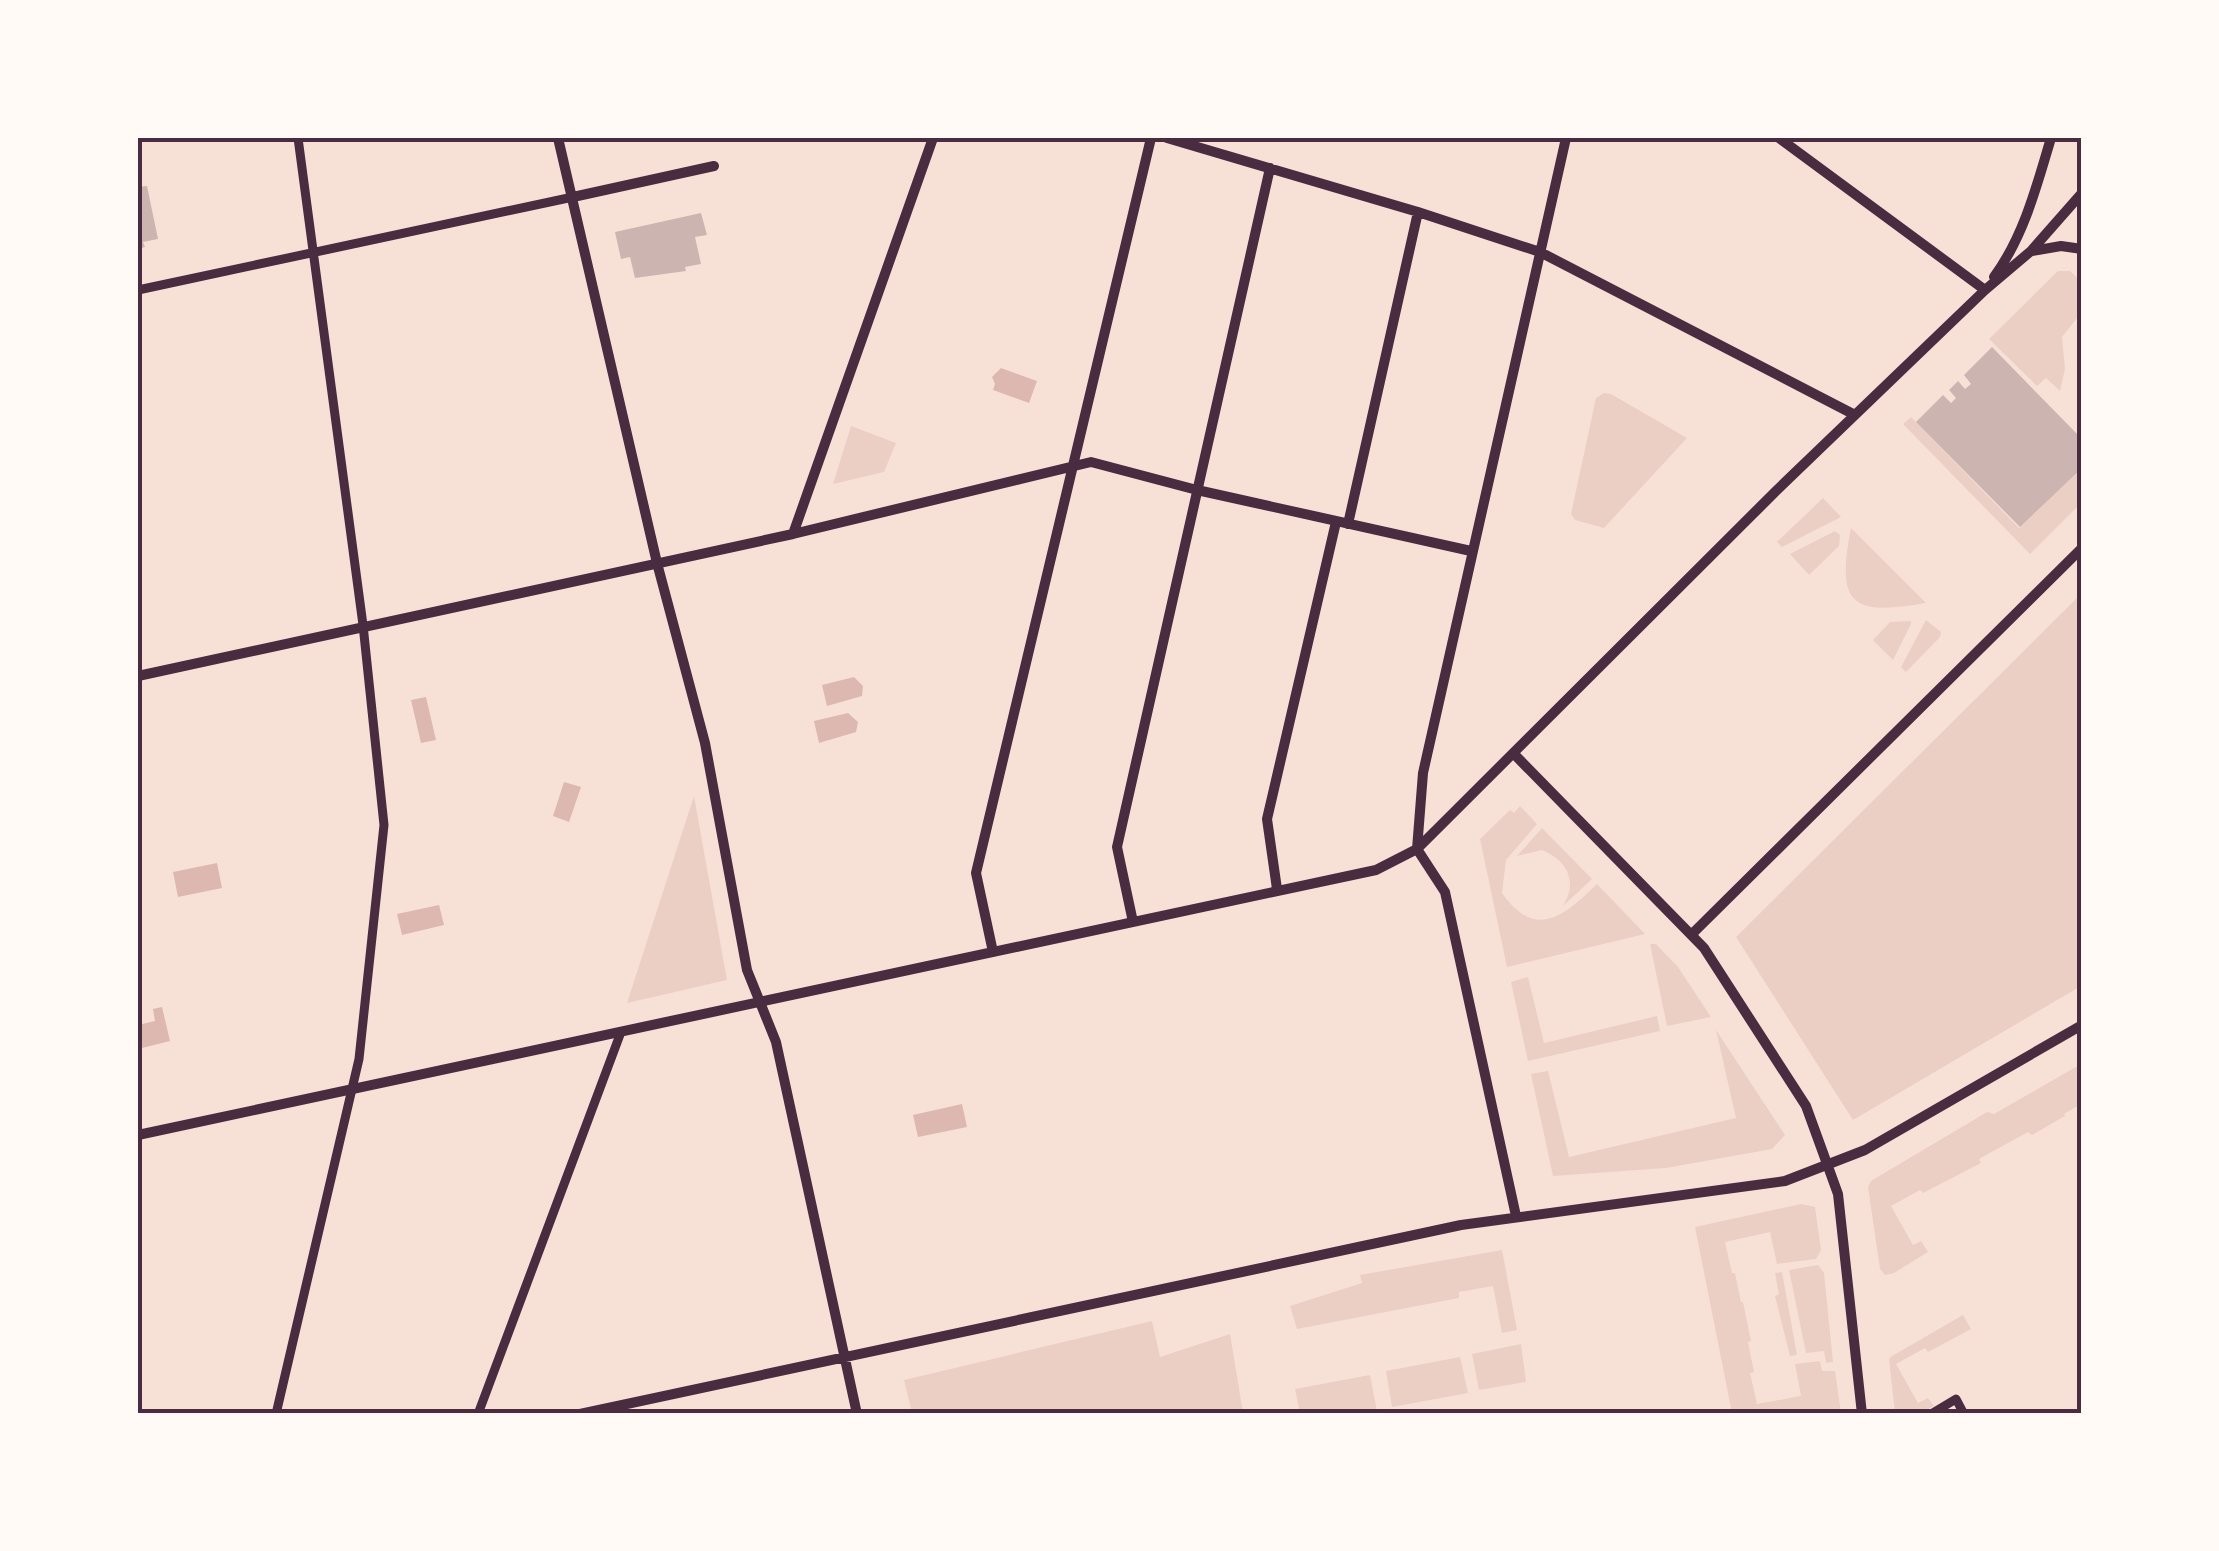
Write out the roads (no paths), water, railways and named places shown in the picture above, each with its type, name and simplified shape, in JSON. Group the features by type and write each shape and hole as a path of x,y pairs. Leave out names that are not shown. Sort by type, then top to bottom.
{"street":[{"path":"276,1414 359,1059 384,824 363,625 298,138"},
{"path":"558,138 657,562 704,743 747,970 776,1042 856,1414"},
{"path":"793,534 933,138"},
{"path":"992,952 976,873 1151,138"},
{"path":"1167,138 1540,252 1856,415"},
{"path":"1516,1216 1446,892 1418,849 1423,774 1566,138"},
{"path":"1778,138 1984,290"},
{"path":"1984,290 2007,259 2036,191 2051,138"},
{"path":"138,290 714,166"},
{"path":"1133,922 1117,846 1270,168"},
{"path":"138,1135 1376,870 1418,849 1856,415 1984,290 2030,251 2082,193"},
{"path":"1277,889 1266,819 1418,212"},
{"path":"2030,251 2060,246 2082,249"},
{"path":"138,676 793,534 1091,462 1197,490 1471,551"},
{"path":"1692,934 2082,548"},
{"path":"1514,754 1692,934 1806,1106 1838,1194 1862,1414"},
{"path":"580,1414 1268,1265 1516,1216 1785,1182 1865,1150 2082,1025"},
{"path":"478,1414 621,1032"},
{"path":"1931,1414 1956,1400 1964,1414"}]}
